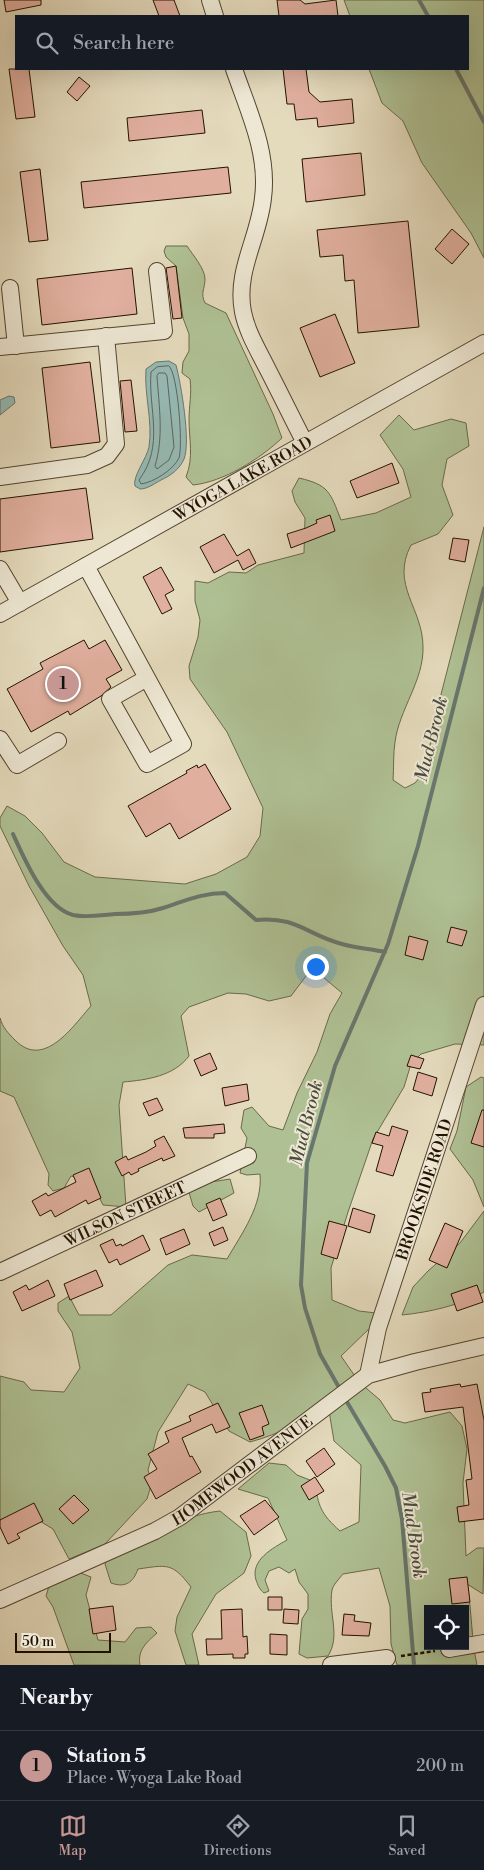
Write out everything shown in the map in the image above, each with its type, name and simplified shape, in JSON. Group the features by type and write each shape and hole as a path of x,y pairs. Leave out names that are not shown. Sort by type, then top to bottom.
{"street":[{"path":"210,0 215,15"},
{"path":"234,70 262,154 264,173 264,196 259,224 248,251 242,274 243,313 250,334 305,443"},
{"path":"10,288 8,346 164,331 157,271"},
{"path":"0,477 87,465 107,456 116,444 106,336"},
{"name":"WYOGA LAKE ROAD","path":"0,614 484,343"},
{"path":"86,566 183,744 147,764 110,698 147,678"},
{"path":"0,569 20,603"},
{"path":"0,739 17,765 58,741"},
{"name":"BROOKSIDE ROAD","path":"363,1379 484,1005"},
{"name":"WILSON STREET","path":"0,1272 248,1156"},
{"name":"HOMEWOOD AVENUE","path":"0,1600 172,1522 363,1379 415,1362 484,1346"},
{"path":"469,1646 484,1643"},
{"path":"331,1665 390,1658"}],"path":[{"path":"390,1658 443,1650"}],"green space":[{"path":"344,0 484,0 484,258 471,233 422,163 403,121 382,103 369,70 469,70 469,15 350,15"},
{"path":"166,246 187,246 198,262 204,275 203,294 205,303 226,313 273,414 282,438 263,454 241,468 205,483 193,485 186,477 190,462 189,419 191,384 190,379 182,373 183,362 189,351 189,334 183,318 176,266 166,257 164,251"},
{"path":"399,415 414,430 451,419 466,423 469,446 447,459 442,485 453,515 438,534 411,545 405,559 406,585 422,633 423,647 420,671 397,730 394,747 393,780 405,788 415,783 425,771 436,714 484,527 484,1045 455,1044 421,1054 411,1064 404,1087 373,1139 348,1212 331,1268 332,1300 359,1311 376,1313 373,1325 341,1356 359,1382 380,1400 393,1420 405,1423 450,1412 462,1426 467,1449 463,1483 466,1556 477,1548 484,1548 483,1594 467,1584 477,1665 397,1665 391,1644 390,1606 379,1568 343,1574 334,1586 331,1599 334,1640 328,1656 307,1658 299,1654 302,1619 308,1609 308,1594 299,1582 295,1569 289,1573 279,1567 269,1571 265,1580 269,1591 264,1593 259,1587 255,1573 256,1566 269,1551 287,1540 268,1498 238,1489 269,1463 286,1465 297,1475 315,1482 322,1509 328,1520 340,1531 359,1522 361,1465 334,1441 328,1405 291,1426 250,1442 229,1431 205,1392 188,1384 158,1432 148,1470 152,1482 147,1499 105,1544 69,1559 53,1529 38,1520 0,1528 0,1376 24,1382 31,1390 64,1392 80,1368 72,1332 58,1311 58,1303 69,1296 79,1315 111,1315 168,1265 192,1255 227,1259 255,1208 260,1185 260,1174 247,1175 240,1173 247,1138 241,1128 244,1110 252,1107 269,1126 283,1130 297,1093 317,1052 330,1014 342,993 312,968 291,996 269,1001 246,994 228,993 189,1007 181,1016 189,1056 183,1063 159,1076 123,1082 119,1105 126,1207 103,1205 91,1181 71,1176 64,1188 53,1191 48,1185 49,1174 14,1097 0,1091 0,1018 6,1030 15,1040 26,1048 37,1050 47,1048 57,1042 91,1006 83,975 63,946 29,886 0,826 0,818 7,806 25,816 42,833 64,862 95,877 185,884 216,874 247,857 260,836 263,808 227,732 190,679 189,666 198,637 200,620 195,601 195,581 208,583 229,572 246,573 258,565 304,553 305,518 295,502 292,491 299,478 317,484 327,491 341,520 376,513 411,497 403,469 380,435"},
{"path":"481,1077 484,1078 484,1207 473,1180 450,1149 457,1131 466,1087"},
{"path":"230,1179 234,1193 199,1212 193,1206 188,1189 198,1184"},
{"path":"484,1211 484,1292 444,1308 402,1315 413,1287 460,1243"},
{"path":"220,1511 246,1532 251,1556 244,1573 216,1594 192,1634 199,1665 186,1665 175,1631 177,1617 191,1587 174,1569 163,1566 138,1569 134,1578 128,1583 120,1585 111,1583 105,1564 110,1554 164,1528 192,1517"},
{"path":"78,1572 91,1577 86,1595 98,1640 125,1642 136,1628 151,1627 157,1633 146,1643 141,1651 140,1665 74,1665 53,1607 46,1596 49,1586"}],"water":[{"path":"169,361 176,365 180,385 185,413 186,451 182,463 174,472 150,486 140,489 135,486 135,482 148,451 150,437 146,369 156,362"},
{"path":"9,396 14,397 15,403 0,415 0,400"}],"building":[{"path":"4,0 41,0 41,5 6,12"},
{"path":"153,0 174,0 180,15 159,15"},
{"path":"277,0 300,0 305,4 336,0 338,15 279,15"},
{"path":"9,69 29,70 35,117 16,119"},
{"path":"283,70 306,70 309,92 320,102 352,99 354,123 318,127 317,118 296,120 294,104 287,104"},
{"path":"79,77 90,86 77,101 67,92"},
{"path":"202,110 205,133 129,141 127,118"},
{"path":"361,153 365,195 306,202 302,159"},
{"path":"228,167 231,193 84,208 81,182"},
{"path":"40,169 48,240 29,242 20,172"},
{"path":"408,221 419,327 358,333 354,280 345,281 343,255 320,257 317,230"},
{"path":"452,229 469,244 452,264 435,249"},
{"path":"176,266 182,318 173,319 166,268"},
{"path":"132,268 137,314 42,325 37,279"},
{"path":"335,314 355,363 320,377 300,328"},
{"path":"90,362 100,442 51,448 42,368"},
{"path":"131,380 137,431 125,432 120,381"},
{"path":"392,463 399,483 357,498 350,481"},
{"path":"86,488 93,539 0,552 0,499"},
{"path":"330,515 335,531 291,548 287,534 306,528 317,523 316,520"},
{"path":"224,534 237,556 249,549 256,563 243,570 238,560 214,573 200,547"},
{"path":"453,538 469,540 465,562 449,559"},
{"path":"161,567 174,590 165,595 172,609 162,614 143,577"},
{"path":"84,640 89,649 105,640 122,670 106,679 111,687 101,696 70,715 68,711 31,732 7,689 43,669 40,663"},
{"path":"205,764 231,809 179,839 170,823 146,837 128,806 187,773 186,771 197,765 198,768"},
{"path":"451,927 467,931 462,946 447,942"},
{"path":"409,936 428,941 423,960 405,955"},
{"path":"210,1053 217,1069 201,1076 194,1060"},
{"path":"411,1055 424,1059 420,1069 407,1066"},
{"path":"418,1072 437,1078 432,1096 413,1090"},
{"path":"247,1084 249,1100 225,1106 222,1088"},
{"path":"157,1098 163,1110 149,1116 143,1103"},
{"path":"482,1110 484,1110 484,1147 471,1143"},
{"path":"224,1124 225,1133 214,1134 214,1138 185,1138 183,1128"},
{"path":"392,1126 408,1131 393,1176 376,1171 383,1146 372,1143 376,1132 389,1136"},
{"path":"164,1136 175,1156 163,1161 162,1158 138,1169 139,1171 131,1175 129,1172 122,1176 115,1162 126,1156 128,1160 146,1152 156,1146 154,1141"},
{"path":"89,1168 101,1198 88,1204 86,1200 55,1217 51,1210 40,1216 32,1201 46,1193 48,1196 76,1182 73,1175"},
{"path":"220,1198 227,1215 213,1221 206,1204"},
{"path":"353,1208 375,1215 370,1233 348,1226"},
{"path":"329,1221 347,1226 337,1259 321,1254"},
{"path":"445,1223 463,1231 447,1268 429,1260"},
{"path":"223,1227 228,1240 214,1246 209,1233"},
{"path":"184,1229 190,1244 166,1255 160,1239"},
{"path":"143,1235 150,1250 120,1265 117,1259 109,1263 100,1245 113,1239 116,1246 121,1244 122,1246"},
{"path":"96,1270 103,1286 70,1300 64,1284"},
{"path":"48,1280 55,1296 22,1311 13,1292 26,1285 29,1290"},
{"path":"477,1285 483,1302 457,1311 451,1294"},
{"path":"460,1384 461,1387 477,1384 484,1420 484,1519 459,1522 457,1507 469,1505 466,1480 472,1479 463,1407 425,1412 422,1393 431,1392 430,1389"},
{"path":"218,1403 230,1427 216,1433 212,1424 182,1438 190,1457 192,1456 201,1472 156,1499 144,1477 157,1469 148,1454 169,1442 165,1432 191,1421 189,1416"},
{"path":"262,1405 269,1424 262,1427 264,1435 250,1440 239,1413"},
{"path":"324,1448 335,1464 317,1477 306,1461"},
{"path":"315,1477 324,1491 309,1500 301,1486"},
{"path":"74,1495 89,1510 73,1524 59,1509"},
{"path":"265,1500 279,1517 254,1535 240,1516"},
{"path":"34,1503 43,1521 17,1534 20,1538 8,1544 0,1527 0,1520"},
{"path":"467,1577 470,1602 452,1604 449,1579"},
{"path":"268,1597 282,1597 282,1610 268,1610"},
{"path":"113,1606 116,1630 93,1634 89,1609"},
{"path":"242,1609 243,1637 247,1636 248,1654 245,1654 245,1658 233,1658 233,1654 207,1655 206,1639 222,1639 221,1610"},
{"path":"284,1609 299,1610 298,1624 283,1623"},
{"path":"344,1614 355,1615 354,1621 371,1623 369,1636 342,1635"},
{"path":"270,1634 287,1635 287,1655 270,1654"}],"waterway":[{"name":"Mud Brook","path":"419,0 427,15"},
{"name":"Mud Brook","path":"457,70 484,122"},
{"name":"Mud Brook","path":"341,1391 320,1354 305,1308 301,1285 307,1163 335,1066 388,944 418,846 484,588"},
{"path":"13,834 29,868 45,893 53,903 73,915 89,916 145,912 201,896 225,893 256,920 292,923 342,944 385,952"},
{"name":"Mud Brook","path":"344,1397 396,1488 402,1519 414,1665"}],"place":[{"name":"Station 5","path":"63,684"}]}
